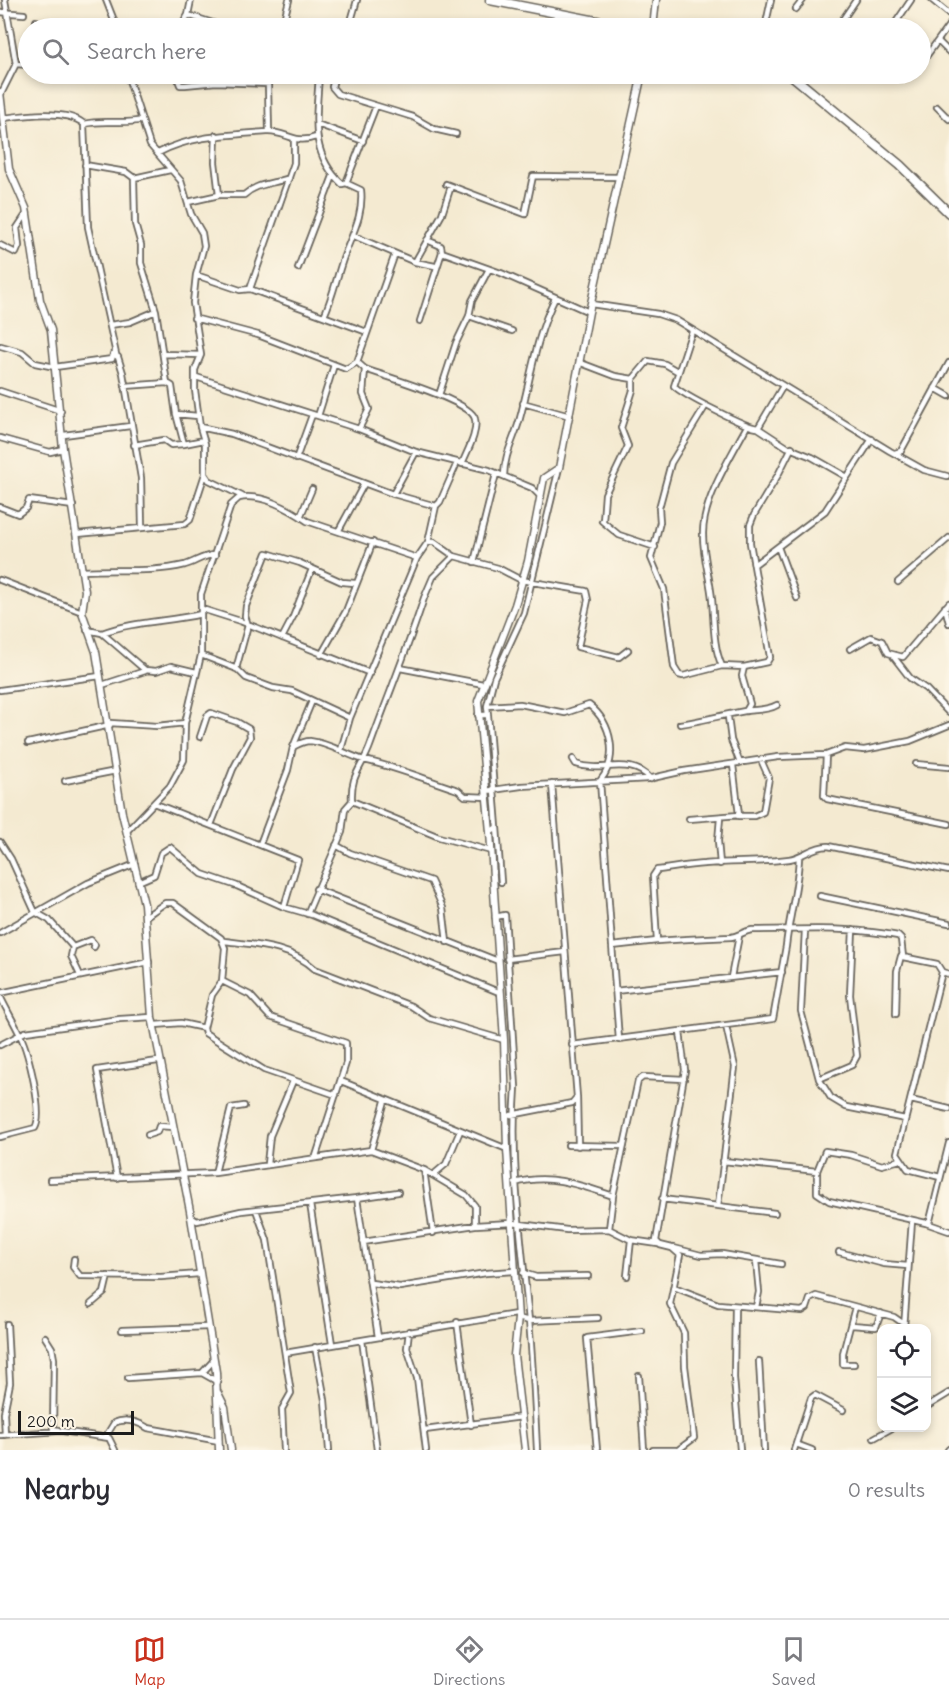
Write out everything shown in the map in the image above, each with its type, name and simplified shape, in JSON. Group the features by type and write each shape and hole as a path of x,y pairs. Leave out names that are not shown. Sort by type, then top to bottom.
{"highway":[{"path":"490,0 581,18"},
{"path":"802,84 900,165 949,213"}],"street":[{"path":"5,0 16,64 1,93 9,169 27,213 35,252 33,261 40,300 51,330 64,435 63,449 85,591 82,612 96,652 127,831 145,917 152,1017 155,1025 158,1061 166,1084 209,1327 217,1391 219,1450"},
{"path":"106,0 113,18"},
{"path":"186,18 191,0"},
{"path":"284,18 289,0"},
{"path":"352,18 357,0"},
{"path":"654,18 656,0"},
{"path":"767,18 771,0"},
{"path":"796,9 803,0"},
{"path":"844,18 856,0"},
{"path":"899,18 911,0"},
{"path":"932,0 949,14"},
{"path":"0,12 24,14"},
{"path":"188,15 197,18"},
{"path":"931,52 949,25"},
{"path":"939,42 949,52"},
{"path":"77,534 185,524 190,520 205,474 204,440 198,416 195,370 201,355 194,318 196,275 204,246 181,181 150,145 131,84"},
{"path":"267,84 269,132"},
{"path":"319,84 316,137 320,154 333,176 342,184 346,183 361,190 363,200 354,236 342,261 324,316"},
{"path":"333,84 332,87 338,94 456,134"},
{"path":"501,882 487,706 488,693 524,613 532,582 559,468 589,312 640,84"},
{"path":"346,183 376,106"},
{"path":"937,107 949,119"},
{"path":"4,118 42,114 73,118 84,124 96,121 142,120"},
{"path":"0,345 22,352 35,363 55,367 112,359 116,352 91,246 84,124"},
{"path":"317,124 363,141"},
{"path":"158,153 183,142 216,135 269,132 305,142 316,137"},
{"path":"216,135 214,162 219,195"},
{"path":"250,289 290,178 294,163 294,139"},
{"path":"85,165 126,172 134,178 170,170"},
{"path":"298,268 333,176"},
{"path":"415,262 442,214 448,185 525,214 533,176 620,177"},
{"path":"134,178 135,224 141,245 141,263 156,311 167,382"},
{"path":"189,202 219,195 244,195 254,186 274,184 290,178"},
{"path":"0,245 16,253 19,246 17,228 27,213"},
{"path":"354,236 415,262 435,266"},
{"path":"420,321 435,277 435,266 442,252 441,246 427,240"},
{"path":"442,252 489,269 589,312"},
{"path":"194,318 258,335 346,369 357,362 395,254"},
{"path":"439,395 475,294 489,269"},
{"path":"196,275 240,290 250,289 367,332"},
{"path":"504,476 506,453 520,420 541,326 555,298"},
{"path":"591,304 658,314 675,320 924,470 947,476"},
{"path":"110,325 130,322 156,311"},
{"path":"469,316 512,331"},
{"path":"692,331 677,371 674,386 705,407 722,411 747,426 758,428 787,447 792,447 847,477"},
{"path":"113,354 118,357 125,386 130,426 141,478 141,527"},
{"path":"164,354 201,355"},
{"path":"341,750 350,718 417,558 428,542 436,506 472,438 475,419 471,410 439,395 365,369 357,362"},
{"path":"655,547 619,535 601,521 605,494 628,446 621,428 633,390 633,379 648,362 665,364 677,371"},
{"path":"581,363 615,376 633,379"},
{"path":"896,453 900,451 949,363"},
{"path":"296,459 334,366"},
{"path":"359,429 369,409 363,394 365,369"},
{"path":"196,377 359,429 416,452 504,476 532,488 541,497"},
{"path":"125,386 167,382 172,386 184,444"},
{"path":"758,428 783,386"},
{"path":"935,388 949,396"},
{"path":"0,391 60,411"},
{"path":"524,403 570,416"},
{"path":"705,407 672,463 659,508 660,522 651,558 664,589 675,670 683,676 722,666 744,667 767,662 770,657 750,543 750,525 792,447"},
{"path":"176,414 198,416"},
{"path":"64,435 130,426"},
{"path":"722,666 716,652 712,593 702,532 705,515 720,477 747,426"},
{"path":"200,427 232,434 364,484 436,506"},
{"path":"0,438 50,452 63,449"},
{"path":"134,446 164,440 171,445 204,440"},
{"path":"755,564 825,511 872,440"},
{"path":"393,494 416,452"},
{"path":"537,1450 529,1320 507,1149 501,993 487,794 478,715 479,695 515,605 544,478 559,468"},
{"path":"205,474 209,480 243,496 272,503 301,515 307,520 417,558"},
{"path":"474,562 496,474"},
{"path":"339,530 364,484"},
{"path":"301,515 312,489"},
{"path":"127,831 156,804 170,786 184,760 185,723 201,655 201,594 231,505 243,496"},
{"path":"0,507 18,514 26,508 29,500 73,506"},
{"path":"898,582 949,538"},
{"path":"321,655 346,611 355,583 373,542"},
{"path":"428,542 434,542 453,556 498,568 521,580 587,592 578,647 619,657 628,650"},
{"path":"778,547 798,598"},
{"path":"236,669 248,625 245,616 249,596 267,553 342,582 355,583"},
{"path":"82,571 129,571 185,565 202,556 215,555"},
{"path":"307,914 336,844 345,809 352,801 351,786 354,776 365,760 431,582 442,565 453,556"},
{"path":"282,638 312,569"},
{"path":"0,580 82,612"},
{"path":"947,605 949,623"},
{"path":"850,649 871,637 882,641 888,653 903,657 947,605"},
{"path":"102,633 125,625 172,621 201,612 240,621 370,673"},
{"path":"240,621 245,616"},
{"path":"87,630 102,633 145,670"},
{"path":"201,655 236,669 246,678 273,688 292,691 350,718"},
{"path":"893,655 910,678 926,689 949,713"},
{"path":"102,685 145,670 156,671 171,666 196,672"},
{"path":"744,667 742,676 750,704 746,711"},
{"path":"400,668 483,684"},
{"path":"0,688 100,676"},
{"path":"260,844 288,770 293,747 312,701"},
{"path":"487,706 520,704 565,713 591,705 607,725 610,765 600,781 619,1040"},
{"path":"680,724 721,715 728,717 777,705"},
{"path":"200,737 208,714 225,717 249,729 250,737 233,769 212,825"},
{"path":"478,715 489,715"},
{"path":"728,717 731,740 740,763"},
{"path":"28,743 110,724 157,726 185,723"},
{"path":"293,747 302,742 311,741 365,760 373,760 406,775 458,790 465,796 487,794 494,789 651,779 684,771 761,760 807,754 826,755 845,748 864,750 910,741 949,725"},
{"path":"826,755 824,795 826,799 949,824"},
{"path":"573,759 576,764 592,768 627,765 651,779"},
{"path":"689,819 754,816 763,812 769,778 761,760"},
{"path":"916,764 949,767"},
{"path":"733,765 739,799 738,816"},
{"path":"65,781 116,771"},
{"path":"552,784 577,1097 578,1146"},
{"path":"352,801 446,840 491,851"},
{"path":"156,804 298,860 284,907"},
{"path":"720,818 718,841 720,864"},
{"path":"490,832 497,827"},
{"path":"0,842 11,859 35,912 49,920 73,947"},
{"path":"336,844 350,853 431,881 443,908 447,942"},
{"path":"657,941 655,872 704,864 799,858 818,847 828,846 949,871"},
{"path":"138,882 154,875 161,853 171,847 202,874 501,993"},
{"path":"572,1045 773,1018 798,880 799,858"},
{"path":"0,933 88,883 135,864"},
{"path":"316,889 498,961"},
{"path":"820,896 949,923"},
{"path":"145,917 165,903 173,903 224,941 270,946 307,962 315,969 411,1006 429,1018 504,1040"},
{"path":"495,917 505,915 516,1087 514,1114 517,1182 514,1271 517,1316 514,1355 525,1450"},
{"path":"805,930 801,1011 819,1078 831,1098 846,1107 905,1119"},
{"path":"819,1078 852,1065 856,1056 850,995 853,930"},
{"path":"612,946 738,936 746,931 866,930 898,936 901,939 901,956 897,975 896,1014"},
{"path":"731,977 738,936"},
{"path":"73,947 91,940 94,947"},
{"path":"224,941 222,981 212,995 204,1028 205,1033 264,1070 276,1072 293,1081 336,1095"},
{"path":"73,947 71,956 80,975"},
{"path":"507,959 565,952"},
{"path":"901,956 937,964 942,972 949,974"},
{"path":"0,1137 35,1128 38,1122 31,1074 20,1034 0,994 149,962"},
{"path":"615,992 782,972"},
{"path":"940,1177 908,1169 897,1153 942,972"},
{"path":"222,981 250,995 270,1017 346,1043 347,1057 316,1156"},
{"path":"0,1045 20,1034 120,1018 152,1017"},
{"path":"155,1025 181,1023 204,1028"},
{"path":"718,1206 735,1067 726,1026"},
{"path":"658,1244 662,1199 684,1078 686,1059 681,1032"},
{"path":"117,1178 97,1070 158,1061"},
{"path":"609,1229 613,1196 635,1086 640,1078 684,1078"},
{"path":"267,1164 270,1136 293,1081"},
{"path":"340,1081 507,1149"},
{"path":"505,1116 572,1103 577,1097"},
{"path":"911,1100 949,1109"},
{"path":"370,1150 385,1101"},
{"path":"215,1173 231,1108 244,1106"},
{"path":"148,1135 157,1132 159,1126 173,1127"},
{"path":"432,1175 446,1164 460,1131"},
{"path":"926,1223 930,1220 949,1143"},
{"path":"568,1144 624,1146"},
{"path":"50,1180 215,1173 316,1156 370,1150 424,1170 474,1202 475,1225"},
{"path":"900,1160 879,1165 851,1155 825,1151 817,1172 816,1189 821,1198 926,1223 949,1231"},
{"path":"723,1161 817,1172"},
{"path":"424,1170 433,1233"},
{"path":"510,1184 531,1179 570,1180 613,1196"},
{"path":"190,1217 197,1221 256,1210 398,1192"},
{"path":"357,1198 378,1337"},
{"path":"662,1199 775,1213"},
{"path":"310,1204 332,1344"},
{"path":"256,1210 267,1240 291,1393 282,1409 284,1450"},
{"path":"193,1233 197,1221"},
{"path":"904,1324 912,1221"},
{"path":"363,1242 475,1225 516,1223 567,1230 609,1229 631,1240 689,1250 701,1255 722,1254 781,1264"},
{"path":"627,1276 631,1240"},
{"path":"653,1450 677,1450 694,1438 685,1366 684,1334 670,1304 680,1255 672,1248"},
{"path":"839,1252 884,1264 908,1266"},
{"path":"74,1259 73,1267 79,1275 199,1274"},
{"path":"756,1261 759,1292 756,1307"},
{"path":"371,1283 400,1287 486,1273 514,1271"},
{"path":"524,1273 536,1277 588,1276"},
{"path":"91,1304 104,1293 108,1276"},
{"path":"674,1287 711,1302 802,1311 807,1308 810,1299 816,1296 900,1319 903,1324"},
{"path":"735,1306 734,1378 740,1450"},
{"path":"854,1364 843,1364 843,1353 855,1307"},
{"path":"852,1325 876,1327 881,1313"},
{"path":"285,1353 457,1323 517,1316 529,1320 598,1318"},
{"path":"457,1323 471,1425"},
{"path":"7,1324 10,1383 4,1413 3,1435 61,1431"},
{"path":"122,1330 209,1327"},
{"path":"597,1450 587,1338 642,1330"},
{"path":"409,1331 408,1348 417,1378 426,1450"},
{"path":"45,1337 52,1348 54,1359 53,1429 106,1436 112,1440 115,1450"},
{"path":"362,1340 377,1450"},
{"path":"315,1347 326,1400 329,1450"},
{"path":"759,1361 764,1450"},
{"path":"202,1373 212,1362"},
{"path":"128,1378 202,1373 216,1381"},
{"path":"639,1376 644,1450"},
{"path":"217,1391 225,1407 231,1450"},
{"path":"931,1403 949,1393"},
{"path":"794,1450 811,1398 815,1395 843,1410"},
{"path":"425,1430 522,1417"},
{"path":"106,1436 114,1423 122,1420 140,1423 148,1428 217,1438"},
{"path":"873,1438 884,1432"},
{"path":"796,1444 812,1450"}]}
